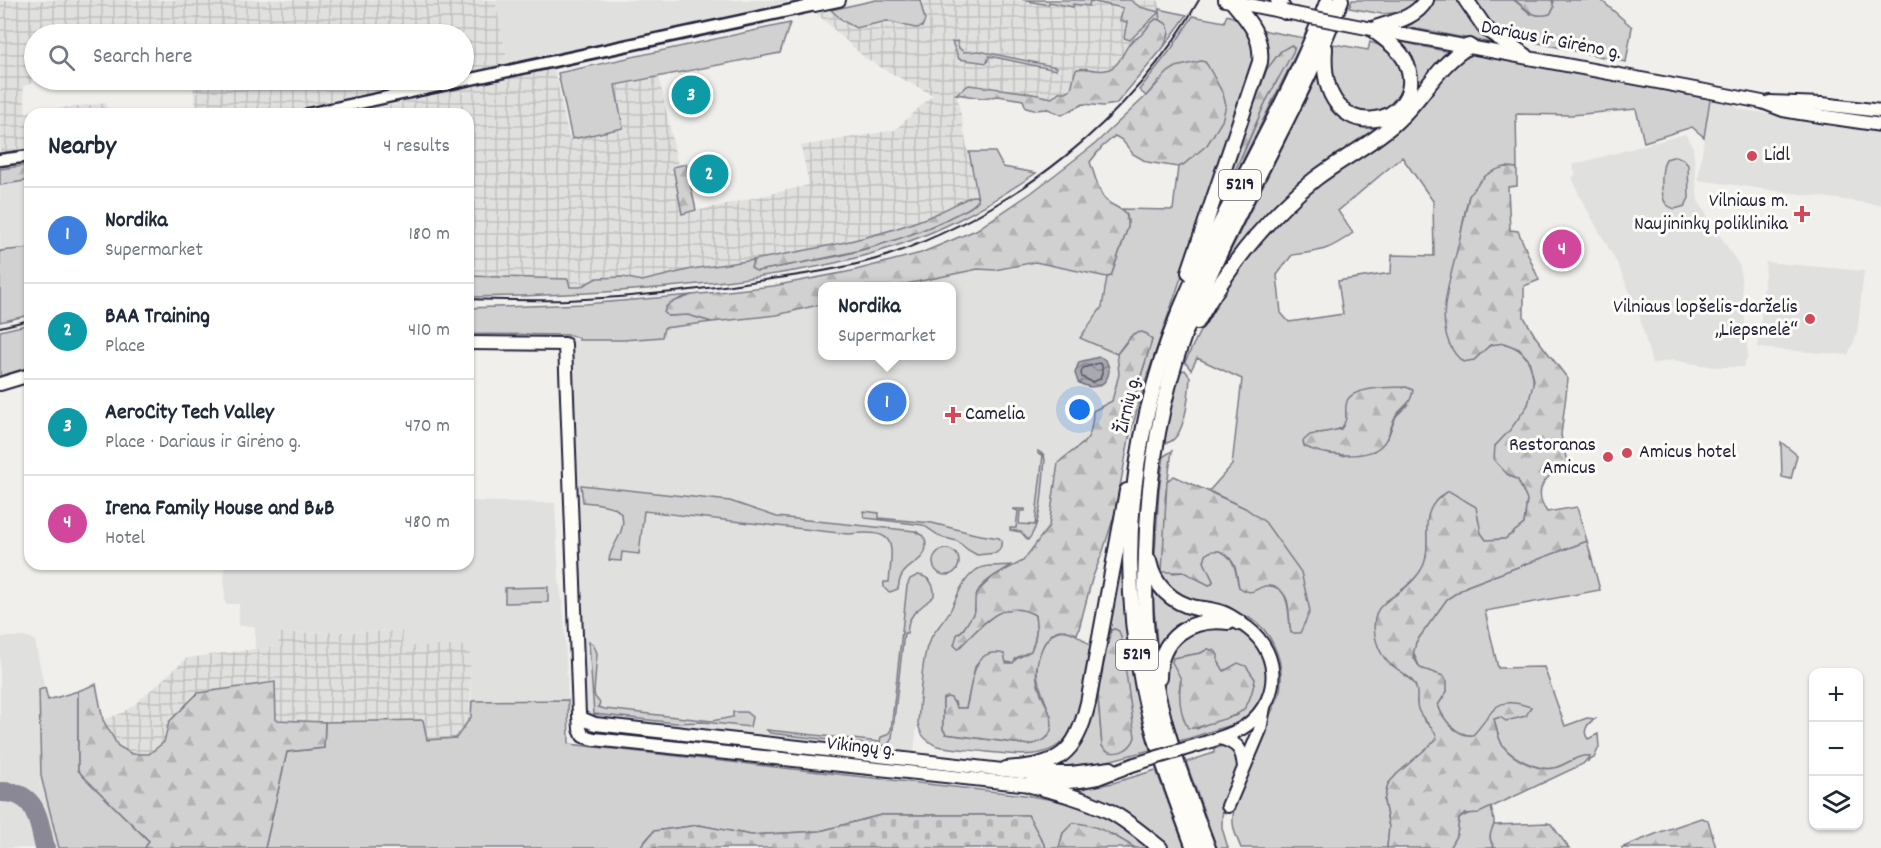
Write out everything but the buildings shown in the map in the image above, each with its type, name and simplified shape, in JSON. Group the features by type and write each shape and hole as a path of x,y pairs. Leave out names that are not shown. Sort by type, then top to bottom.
{"highway":[{"path":"1173,328 1182,290 1260,62 1261,53 1257,35 1231,0"},
{"name":"Žirnių g.","path":"1194,848 1154,733 1137,653 1131,589 1130,532 1138,455 1152,388 1173,328 1211,242 1311,44 1328,0"},
{"name":"Žirnių g.","path":"1208,848 1179,769 1159,699 1149,649 1145,589 1146,537 1154,452 1162,409 1194,309 1325,41 1341,0"},
{"path":"1372,29 1406,18 1418,11 1426,0"},
{"path":"1466,0 1486,29 1527,56"},
{"path":"1325,41 1325,78 1333,99 1339,107 1353,117 1369,121 1377,120 1399,108 1407,93 1410,76 1401,54 1372,29"},
{"path":"1175,363 1210,299 1238,259 1275,214 1317,178 1398,120 1447,62 1469,46"},
{"path":"1006,769 1029,768 1050,762 1063,754 1079,734 1088,703 1124,503 1138,455"},
{"path":"1146,537 1152,573 1166,593 1184,605 1220,612 1240,623"},
{"path":"1159,699 1159,670 1163,654 1173,638 1190,625 1200,622 1216,620 1240,623"},
{"path":"1030,785 1062,793 1111,812 1160,848"}],"main road":[{"path":"474,77 813,2 839,0"},
{"name":"Dariaus ir Girėno g.","path":"1231,0 1282,6 1372,29 1527,56 1762,102 1822,104 1881,111"},
{"path":"335,108 416,90"},
{"name":"Dariaus ir Girėno g.","path":"1762,102 1783,110 1881,125"},
{"path":"0,160 24,157"},
{"path":"474,343 565,344 581,734 588,738 588,730 596,724"},
{"path":"0,384 24,377"},
{"path":"1228,806 1260,730 1264,706 1272,681 1270,659 1259,638 1240,623"},
{"path":"1131,766 1231,734 1246,725 1264,706"},
{"name":"Vikingų g.","path":"579,715 596,724 1044,774 1131,766"},
{"name":"Vikingų g.","path":"588,738 1030,785 1080,782 1131,766"},
{"path":"1221,738 1232,742 1239,748 1243,756 1244,767"}],"shaded area":[{"path":"0,0 495,0 508,64 474,72 474,24 24,24 24,150 0,153"},
{"path":"495,0 789,0 783,5 508,64"},
{"path":"876,0 1157,0 1160,2 1160,20 1150,22 1144,32 1129,44 1126,52 1113,67 1104,71 1075,72 1071,89 1066,92 1059,92 1052,98 1023,92 957,94 976,196 928,218 858,240 754,260 692,269 642,281 623,277 597,278 580,287 570,287 474,277 474,108 378,108 455,90 474,90 474,86 554,67 569,139 623,128 615,85 659,77 678,166 674,167 683,214 809,185 801,146 895,130 933,95 865,58 816,13"},
{"path":"193,90 390,90 304,108 196,108"},
{"path":"1710,99 1732,103 1739,109 1881,133 1881,205 1698,180"},
{"path":"106,103 106,108 62,108"},
{"path":"1685,134 1693,147 1698,201 1740,267 1748,356 1743,367 1714,367 1672,360 1652,364 1639,314 1618,265 1580,197 1572,177 1576,175 1572,165"},
{"path":"24,181 24,249 0,251 0,185"},
{"path":"1035,262 1107,277 1102,307 1080,338 1117,354 1119,374 1112,401 1093,411 1092,427 1088,439 1058,463 1051,521 1047,531 1023,561 974,571 961,587 950,611 933,634 925,652 914,753 736,734 717,729 676,728 592,718 588,715 585,708 573,340 662,337 664,328 777,315 818,305 818,360 956,360 956,282 916,282 978,269 996,270"},
{"name":"Vilniaus lopšelis-darželis „Liepsnelė“","path":"1766,262 1864,271 1857,334 1848,355 1758,348"},
{"path":"474,501 555,503 568,700 472,701 469,647 402,646 402,631 279,633 278,646 255,649 255,626 239,626 239,604 225,604 224,570 474,570"},
{"path":"402,631 403,646 470,646 471,717 456,738 427,740 422,720 325,722 276,720 274,682 169,722 164,742 149,754 132,754 118,746 103,720 122,713 134,705 187,658 278,646 279,633"},
{"path":"0,637 29,637 35,641 59,759 126,848 0,848"}],"green space":[{"path":"876,0 920,0 925,20 922,27 915,28 887,21 856,28 843,21 831,10"},
{"path":"1023,0 1130,0 1140,7 1159,12 1130,40 1124,38 1127,22 1120,21 1123,8 1090,1 1089,6 1073,4 1073,7"},
{"path":"1352,0 1421,0 1403,15 1402,12 1382,14 1349,8"},
{"path":"1431,0 1460,0 1496,44 1397,25"},
{"path":"1473,0 1514,0 1531,14 1554,2 1552,0 1601,0 1632,27 1626,62 1516,38 1486,20"},
{"path":"1514,0 1552,0 1554,8 1550,14 1534,14"},
{"path":"1159,9 1187,15 1163,48 1169,32 1165,23 1160,20"},
{"path":"1227,15 1248,27 1253,39 1255,64 1145,382 1129,439 1133,402 1152,340 1141,332 1132,335 1117,354 1080,338 1102,307 1107,277 1111,276 1128,227 1127,215 1121,209 1173,210 1178,167 1186,162 1223,94 1205,62 1159,81 1146,96 1139,90 1172,48 1193,16 1224,22"},
{"path":"1156,19 1166,23 1169,30 1163,48 1116,104 1103,106 1083,104 1062,115 1048,109 1026,108 1023,100 956,94 969,85 1052,98 1059,92 1071,89 1077,69 1103,70 1115,66 1128,45"},
{"path":"790,23 780,53 615,85 623,128 572,139 558,73"},
{"path":"1259,28 1304,38 1204,238 1263,65","holes":["1294,48 1265,103 1241,159 1249,115 1258,88 1281,51"]},
{"path":"1392,40 1449,52 1399,113 1336,159 1217,278 1319,73 1324,92 1364,125 1413,89"},
{"path":"957,41 959,48 964,52 979,51 1057,67 1056,70 989,56 987,63 959,59 952,42"},
{"path":"1370,42 1394,54 1401,65 1404,78 1400,98 1377,115 1350,110 1332,86 1329,58 1334,44 1368,50"},
{"path":"1291,45 1294,48 1293,52 1265,103 1228,186 1225,180 1267,69 1281,51"},
{"path":"1468,53 1710,99 1704,137 1692,127 1644,142 1636,109 1572,115 1516,114 1517,168 1505,167 1469,196 1461,233 1474,360 1489,346 1501,343 1518,350 1532,370 1533,388 1528,405 1509,432 1495,446 1507,474 1518,480 1527,500 1524,524 1505,539 1486,540 1449,491 1431,510 1428,522 1427,554 1423,567 1411,582 1385,602 1405,675 1415,684 1418,692 1417,703 1424,720 1437,734 1437,740 1388,784 1384,801 1389,827 1387,848 1241,848 1234,829 1234,809 1250,759 1279,696 1280,664 1274,646 1259,624 1228,610 1191,602 1162,581 1157,569 1155,553 1159,490 1164,456 1172,451 1165,499 1173,573 1184,572 1209,585 1212,584 1213,581 1204,562 1206,554 1215,550 1221,552 1228,556 1233,564 1239,587 1251,591 1266,585 1274,586 1279,589 1286,600 1290,628 1305,623 1245,508 1209,491 1232,465 1242,379 1197,358 1191,370 1185,362 1217,296 1263,234 1447,68","holes":["1402,157 1433,201 1434,256 1392,255 1391,273 1338,281 1343,314 1289,322 1281,313 1277,275 1292,255 1324,249 1353,233 1338,211","1409,404 1396,416 1388,437 1374,451 1341,456 1317,433 1334,431 1347,422"]},
{"path":"1205,62 1223,94 1226,105 1222,121 1207,145 1178,167 1147,162 1133,154 1122,140 1115,136 1090,162 1105,200 1126,214 1128,220 1128,227 1111,276 1035,262 995,270 978,269 916,282 818,282 818,305 777,315 712,322 688,315 668,316 664,312 670,303 692,295 773,286 852,271 921,253 976,230 1031,193 1095,144 1168,72 1176,67"},
{"path":"969,152 995,152 1003,167 1036,173 998,198 928,234 836,263 773,275 648,289 474,297 474,276 568,279 570,287 580,287 597,278 623,277 642,281 692,269 754,260 752,263 757,271 839,256 873,247 940,223 978,200"},
{"path":"1676,156 1688,165 1689,198 1685,206 1675,209 1668,206 1664,200 1662,182 1666,159"},
{"path":"686,164 696,210 682,214 673,167"},
{"path":"24,166 24,181 0,185 0,169"},
{"path":"1505,167 1517,168 1517,186 1508,187 1510,230 1518,231 1539,280 1524,286 1524,317 1535,336 1568,379 1561,435 1567,462 1548,477 1540,496 1547,512 1577,507 1587,541 1467,586 1447,599 1416,642 1413,656 1420,668 1443,676 1447,681 1447,691 1438,705 1447,722 1461,733 1473,735 1501,704 1518,704 1531,707 1526,716 1506,721 1500,717 1494,719 1501,743 1507,751 1526,763 1548,769 1590,756 1583,764 1479,813 1465,814 1459,819 1457,834 1449,848 1387,848 1389,827 1384,801 1388,784 1437,739 1418,709 1417,689 1414,683 1389,663 1381,653 1374,625 1378,609 1408,585 1422,568 1427,548 1428,516 1435,502 1449,491 1476,507 1481,533 1486,540 1505,539 1524,524 1527,500 1518,480 1507,474 1494,460 1495,446 1528,405 1534,380 1529,360 1519,349 1504,343 1490,345 1474,360 1463,362 1453,350 1444,322 1447,291 1469,196 1484,177 1492,171"},
{"path":"976,196 978,200 968,209 908,236 859,251 757,271 751,267 754,260 841,243 905,226 932,216"},
{"path":"24,249 24,316 0,322 0,251"},
{"path":"692,295 679,299 668,316 688,315 712,322 664,328 662,337 623,340 579,340 570,335 474,334 474,308 586,304"},
{"path":"24,325 24,369 0,376 0,331"},
{"path":"1142,332 1152,340 1133,402 1129,439 1115,513 1092,579 1079,629 1077,634 1060,630 1051,635 1043,646 1037,663 1038,685 1052,720 1050,734 1043,740 1030,745 946,734 943,729 943,699 951,698 957,708 966,708 972,679 979,661 993,653 1004,654 1006,663 1013,663 1031,651 1036,633 1035,615 1023,610 1012,609 992,617 958,649 954,645 957,635 975,611 975,599 979,590 994,576 1023,561 1049,526 1058,463 1088,437 1093,411 1112,401 1119,374 1117,354 1133,334"},
{"path":"1185,370 1190,377 1185,416 1178,435 1172,441 1165,443 1170,407 1181,371"},
{"path":"1406,387 1413,390 1410,400 1396,416 1381,446 1365,453 1343,455 1321,452 1304,446 1303,441 1310,435 1341,429 1346,418 1347,401 1351,396 1365,390"},
{"path":"1781,442 1797,455 1791,479 1782,477"},
{"path":"1038,451 1044,455 1045,460 1041,502 1037,524 1028,540 1021,532 1010,530 1010,528 1016,528 1018,511 1013,509 1025,509 1025,511 1020,511 1019,524 1035,525 1043,455 1038,454"},
{"path":"1174,476 1245,508 1265,522 1301,572 1310,611 1300,633 1291,633 1288,604 1281,591 1268,586 1250,592 1239,587 1234,564 1228,556 1221,552 1206,554 1204,562 1213,581 1212,584 1209,585 1184,572 1162,572 1167,481"},
{"path":"581,485 730,501 777,517 915,531 924,536 925,550 919,560 902,575 898,589 890,592 884,587 884,582 889,582 891,547 884,536 644,511 639,554 622,552 621,561 609,560 620,534 623,524 622,517 619,511 607,505 583,502"},
{"path":"863,511 879,513 879,518 932,523 999,538 1002,541 996,553 977,555 957,541 941,537 923,525 866,518"},
{"path":"1123,528 1123,585 1128,640 1150,750 1104,762 1046,768 1073,750","holes":["1114,629 1102,746 1098,697 1111,630"]},
{"path":"1587,541 1600,590 1485,611 1498,668 1544,667 1565,726 1587,718 1595,719 1585,731 1588,739 1598,734 1599,747 1594,758 1588,761 1590,757 1580,757 1554,768 1541,768 1519,759 1507,751 1501,743 1494,719 1500,717 1510,702 1473,735 1461,733 1451,726 1438,705 1447,691 1443,676 1420,668 1413,652 1416,642 1447,599 1467,586"},
{"path":"946,549 955,553 959,562 955,571 946,575 937,571 933,562 937,553"},
{"path":"1012,565 983,584 977,594 973,615 957,635 987,621 999,611 1026,610 1035,615 1036,620 1031,651 1016,658 1013,663 980,659 975,667 966,708 957,708 955,702 943,699 943,729 946,734 1030,745 1048,737 1051,726 1050,716 1039,685 1038,662 1048,638 1063,630 1073,633 1090,645 1078,718 1071,732 1062,742 1040,753 1015,755 937,746 924,737 918,723 922,671 928,644 971,575 983,567"},
{"path":"918,575 930,582 934,596 914,613 909,621 907,633 904,633 892,738 888,745 770,733 767,730 880,742 881,737 887,735 891,730 907,586 910,579"},
{"path":"1152,586 1173,607 1201,617 1158,654"},
{"path":"548,587 548,602 505,603 505,588"},
{"path":"1233,626 1244,632 1253,640 1264,659 1266,682 1258,704 1244,720 1179,741 1166,697 1164,663 1167,655 1189,631","holes":["1208,649 1224,672 1238,715 1208,723 1197,729 1179,691 1181,679 1173,658 1201,653"]},
{"path":"1111,630 1119,631 1121,637 1135,737 1130,746 1116,753 1102,746 1098,697"},
{"path":"589,642 593,644 597,653 594,693 600,703 598,707 712,721 733,717 733,712 746,712 752,717 750,727 703,722 676,723 594,714"},
{"path":"1208,649 1215,651 1218,655 1218,661 1224,671 1238,663 1246,666 1255,679 1250,699 1237,714 1197,728 1188,728 1180,704 1181,679 1172,662 1173,658 1201,653"},
{"path":"275,682 276,720 325,722 324,748 287,752 265,848 145,848 149,841 78,770 78,691 96,684 103,720 118,746 132,754 149,754 164,742 169,722 198,693"},
{"path":"45,688 48,700 78,691 78,770 149,841 145,848 59,848 41,776 39,690"},
{"path":"568,700 569,744 1025,795 1059,801 1066,799 1108,816 1155,848 1135,848 1112,834 1063,833 1059,848 1046,848 1028,815 881,815 820,831 751,835 699,825 654,831 639,848 265,848 287,752 324,748 325,722 423,720 427,740 456,738 471,717 472,701"},
{"path":"1223,746 1236,750 1239,766 1224,804 1222,817 1222,828 1228,848 1217,848 1186,762 1214,753 1214,749"},
{"path":"1156,770 1185,848 1168,848 1156,838 1070,791 1113,783"},
{"path":"1491,807 1494,823 1490,837 1494,848 1449,848 1457,834 1459,819"},
{"path":"881,815 1028,815 1046,848 640,848 654,831 699,825 751,835 820,831"},
{"path":"1701,818 1708,820 1716,848 1621,848 1663,831"},
{"path":"1073,823 1098,828 1135,848 1059,848 1063,833"},
{"path":"1551,824 1569,848 1494,848 1491,842 1490,834 1494,825"}],"water":[{"path":"1099,357 1105,360 1109,372 1103,383 1088,386 1078,382 1075,373 1079,362"}],"taxiway":[{"path":"0,792 22,796 29,802 37,817 45,848"}],"railway":[{"path":"474,299 568,300 644,295 721,286 814,273 858,264 886,256 934,237 980,214 1024,187 1104,122 1140,84 1171,44 1199,0"},
{"path":"0,327 24,321"}],"place":[{"name":"AeroCity Tech Valley","path":"691,95"},
{"name":"Lidl","path":"1752,156"},
{"name":"BAA Training","path":"709,174"},
{"name":"Vilniaus m. Naujininkų poliklinika","path":"1802,214"},
{"name":"Irena Family House and B&B","path":"1562,249"},
{"name":"Vilniaus lopšelis-darželis „Liepsnelė“","path":"1810,319"},
{"name":"Nordika","path":"887,402"},
{"name":"Camelia","path":"953,415"},
{"name":"Amicus hotel","path":"1627,453"},
{"name":"Restoranas Amicus","path":"1608,457"}]}
